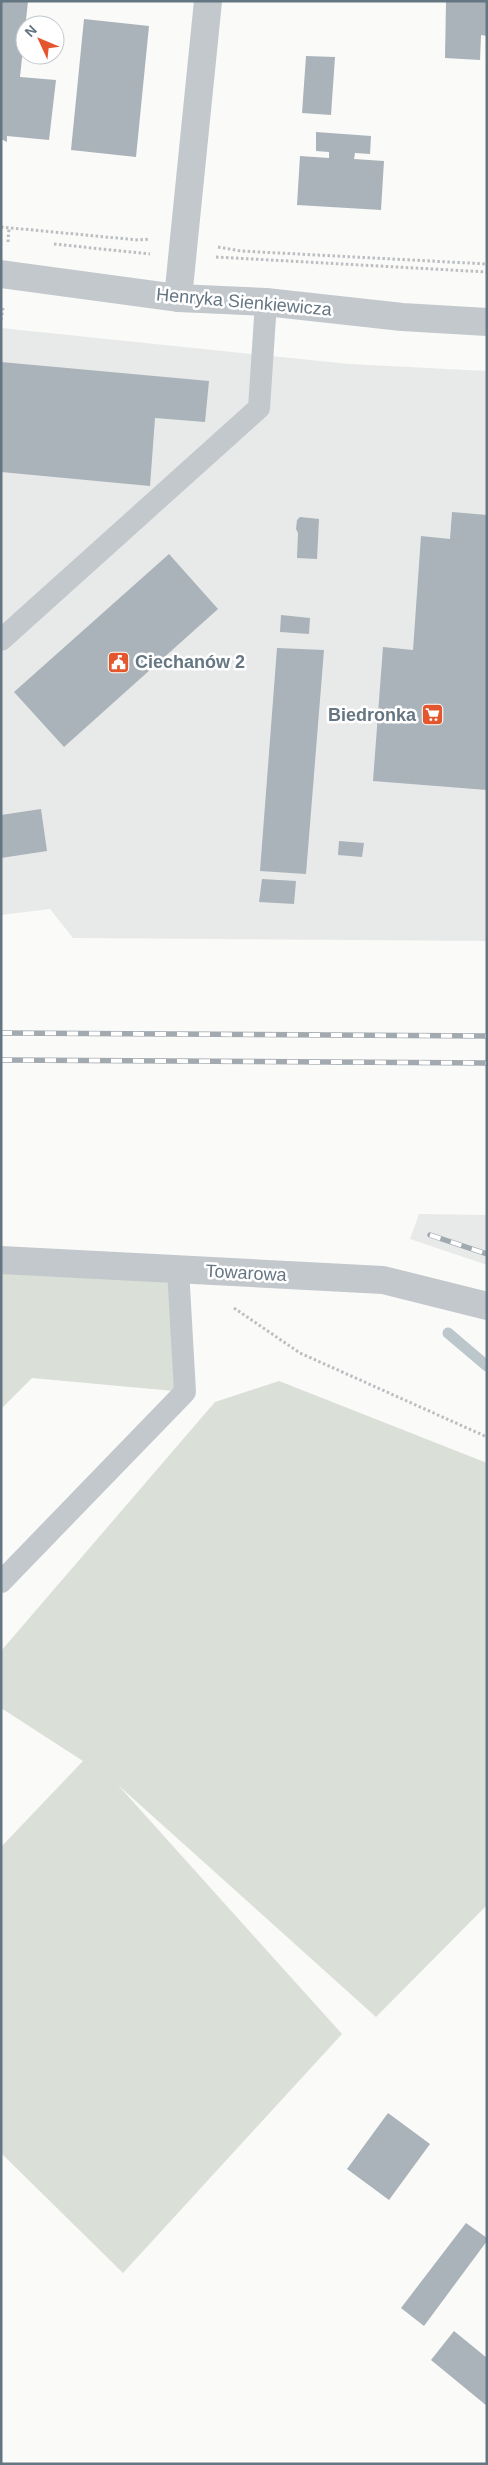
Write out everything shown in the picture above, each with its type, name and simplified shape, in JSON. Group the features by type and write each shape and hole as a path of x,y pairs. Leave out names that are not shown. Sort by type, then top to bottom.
{"street":[{"path":"178,298 208,1"},
{"name":"Henryka Sienkiewicza","path":"1,274 178,298 266,302 402,317 487,322"},
{"name":"Towarowa","path":"1,1260 383,1280 487,1306"}],"lane":[{"path":"1,640 260,408 266,302"},
{"path":"1,1582 185,1392 178,1269"}],"path":[{"path":"1,227 138,240 160,238 241,251 487,264"},
{"path":"1,240 14,241"},
{"path":"50,244 150,254"},
{"path":"211,256 487,272"},
{"path":"227,1303 300,1353 487,1438"}],"shaded area":[{"path":"1,328 349,364 487,371 487,941 73,938 50,909 1,915"},
{"path":"419,1214 487,1215 487,1265 410,1239"},
{"path":"1,1260 178,1269 185,1392 32,1378 1,1409"},
{"path":"279,1381 487,1463 487,1905 376,2017 118,1785 342,2034 123,2273 1,2153 1,1847 83,1761 1,1708 1,1651 215,1402"}],"building":[{"path":"1,1 28,1 27,15 15,15 15,65 21,65 20,77 56,80 49,140 7,136 7,142 1,139"},
{"path":"446,1 487,1 487,36 481,35 480,60 445,58"},
{"path":"84,19 149,26 136,157 71,150"},
{"path":"306,56 335,57 331,115 302,113"},
{"path":"316,132 371,136 370,154 355,153 354,159 384,161 381,210 297,205 300,156 329,158 329,152 316,151"},
{"path":"1,362 209,381 205,422 155,418 150,486 1,472"},
{"name":"Biedronka","path":"452,512 487,515 487,790 373,781 383,647 413,650 421,536 450,539"},
{"path":"300,517 319,519 317,559 297,558 298,533 296,529 297,520"},
{"path":"169,554 218,609 64,747 14,692"},
{"path":"281,615 310,618 309,634 280,632"},
{"path":"277,648 324,650 306,874 260,871"},
{"path":"41,809 47,851 1,858 1,815"},
{"path":"339,841 364,843 362,857 338,855"},
{"path":"262,879 296,881 294,904 259,902"},
{"path":"388,2113 430,2144 389,2200 347,2169"},
{"path":"466,2223 487,2238 487,2241 424,2326 401,2308"},
{"path":"454,2331 487,2358 487,2406 431,2360"}],"waterway":[{"path":"448,1333 487,1366"}],"railway":[{"path":"1,1033 487,1036"},
{"path":"1,1060 487,1063"},
{"path":"430,1235 487,1254"}],"place":[{"name":"Ciechanów 2","path":"119,662"},
{"name":"Biedronka","path":"432,715"}]}
